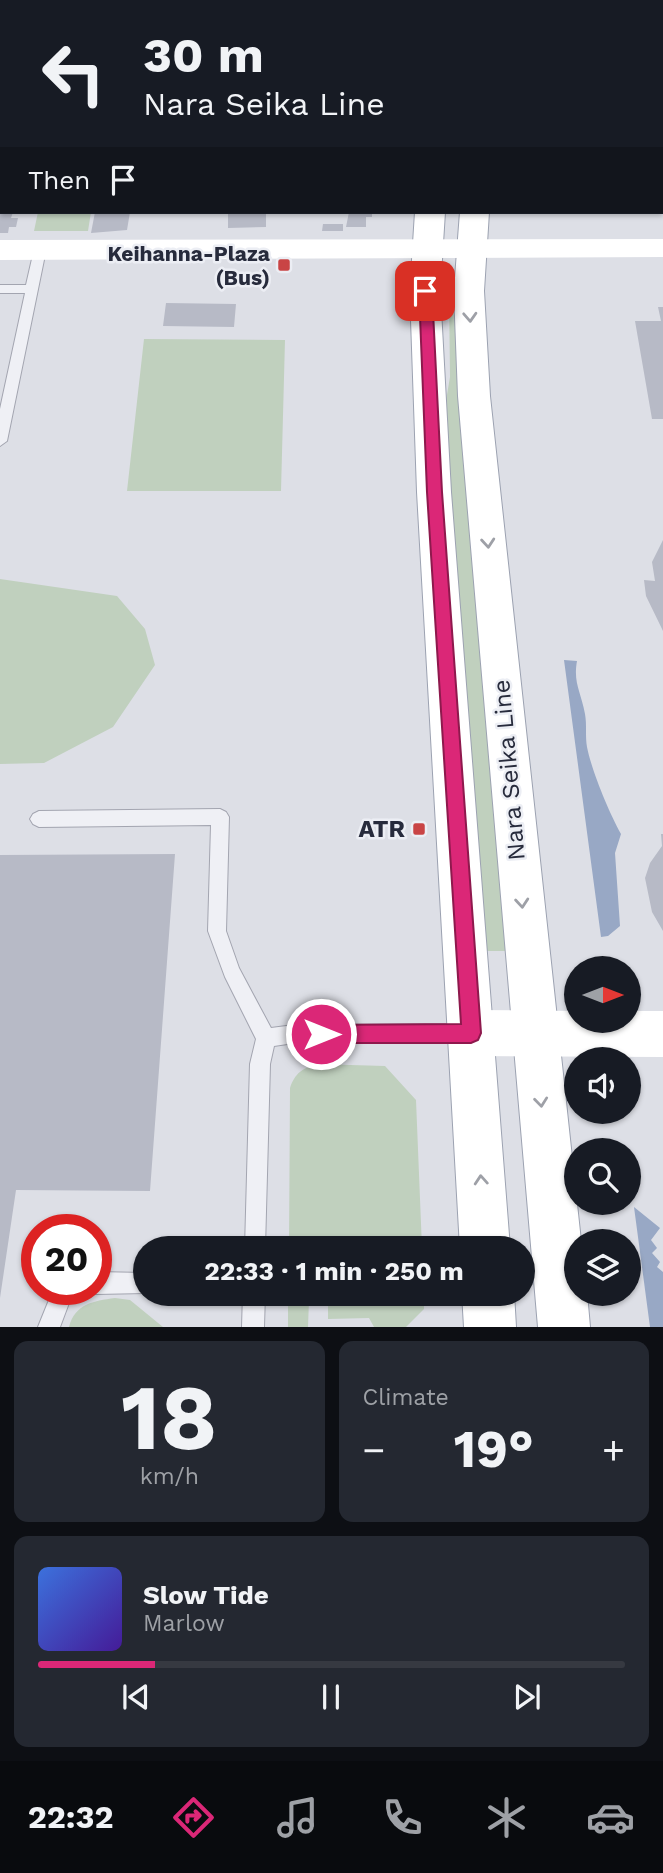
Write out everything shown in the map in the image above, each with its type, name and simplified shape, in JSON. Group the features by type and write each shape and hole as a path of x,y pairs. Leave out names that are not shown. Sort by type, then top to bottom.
{"main road":[{"path":"428,230 425,291 434,492 484,1236"},
{"path":"0,250 428,230 473,230 663,248"},
{"name":"Nara Seika Line","path":"473,230 469,291 474,396 564,1327"},
{"path":"471,1033 663,1034"},
{"path":"489,1306 490,1327"}],"lane":[{"path":"0,441 40,250"},
{"path":"0,289 32,289"},
{"path":"39,819 220,817 217,931 231,971 266,1038 260,1064 255,1236"},
{"path":"266,1038 294,1034 471,1033"},
{"path":"112,1283 133,1283"},
{"path":"49,1327 58,1305"},
{"path":"253,1327 254,1306"}],"green space":[{"path":"38,214 91,214 88,231 34,231"},
{"path":"449,296 461,297 509,951 482,951 443,418 450,377"},
{"path":"144,339 285,340 281,491 127,491"},
{"path":"0,579 117,596 145,629 155,665 113,727 44,763 0,764"},
{"path":"316,1064 385,1066 416,1100 422,1236 289,1236 290,1088 294,1079"},
{"path":"112,1299 130,1300 133,1306 137,1306 163,1327 69,1327 76,1313 86,1305 112,1305"},
{"path":"288,1306 309,1306 308,1327 288,1327"},
{"path":"328,1306 424,1306 406,1327 374,1327 369,1318 328,1319"}],"water":[{"path":"564,660 577,661 577,682 585,714 589,757 601,792 621,834 615,853 620,926 608,936 601,937"},
{"path":"641,1213 660,1228 651,1240 657,1248 652,1253 660,1262 657,1267 663,1272 663,1327 650,1327 641,1260 641,1229 637,1229 635,1215 641,1215"}],"building":[{"path":"0,214 12,214 11,218 18,218 16,227 9,227 8,233 0,233"},
{"path":"95,214 130,214 127,230 91,233"},
{"path":"228,214 266,214 266,227 228,228"},
{"path":"349,214 372,214 372,217 366,217 366,227 346,227"},
{"path":"323,224 343,224 343,231 322,231"},
{"path":"166,303 236,304 234,327 163,326"},
{"path":"658,307 663,307 663,419 652,419 635,321 661,321"},
{"path":"663,540 663,631 646,596 644,580 655,581 652,562"},
{"path":"663,834 663,931 652,912 645,878 650,863 662,846"},
{"path":"175,854 150,1191 16,1190 0,1298 0,855"}],"place":[{"name":"Keihanna-Plaza (Bus)","path":"284,265"},
{"name":"ATR","path":"419,829"}],"route":[{"path":"321,1034 471,1033 434,492 425,291"}]}
